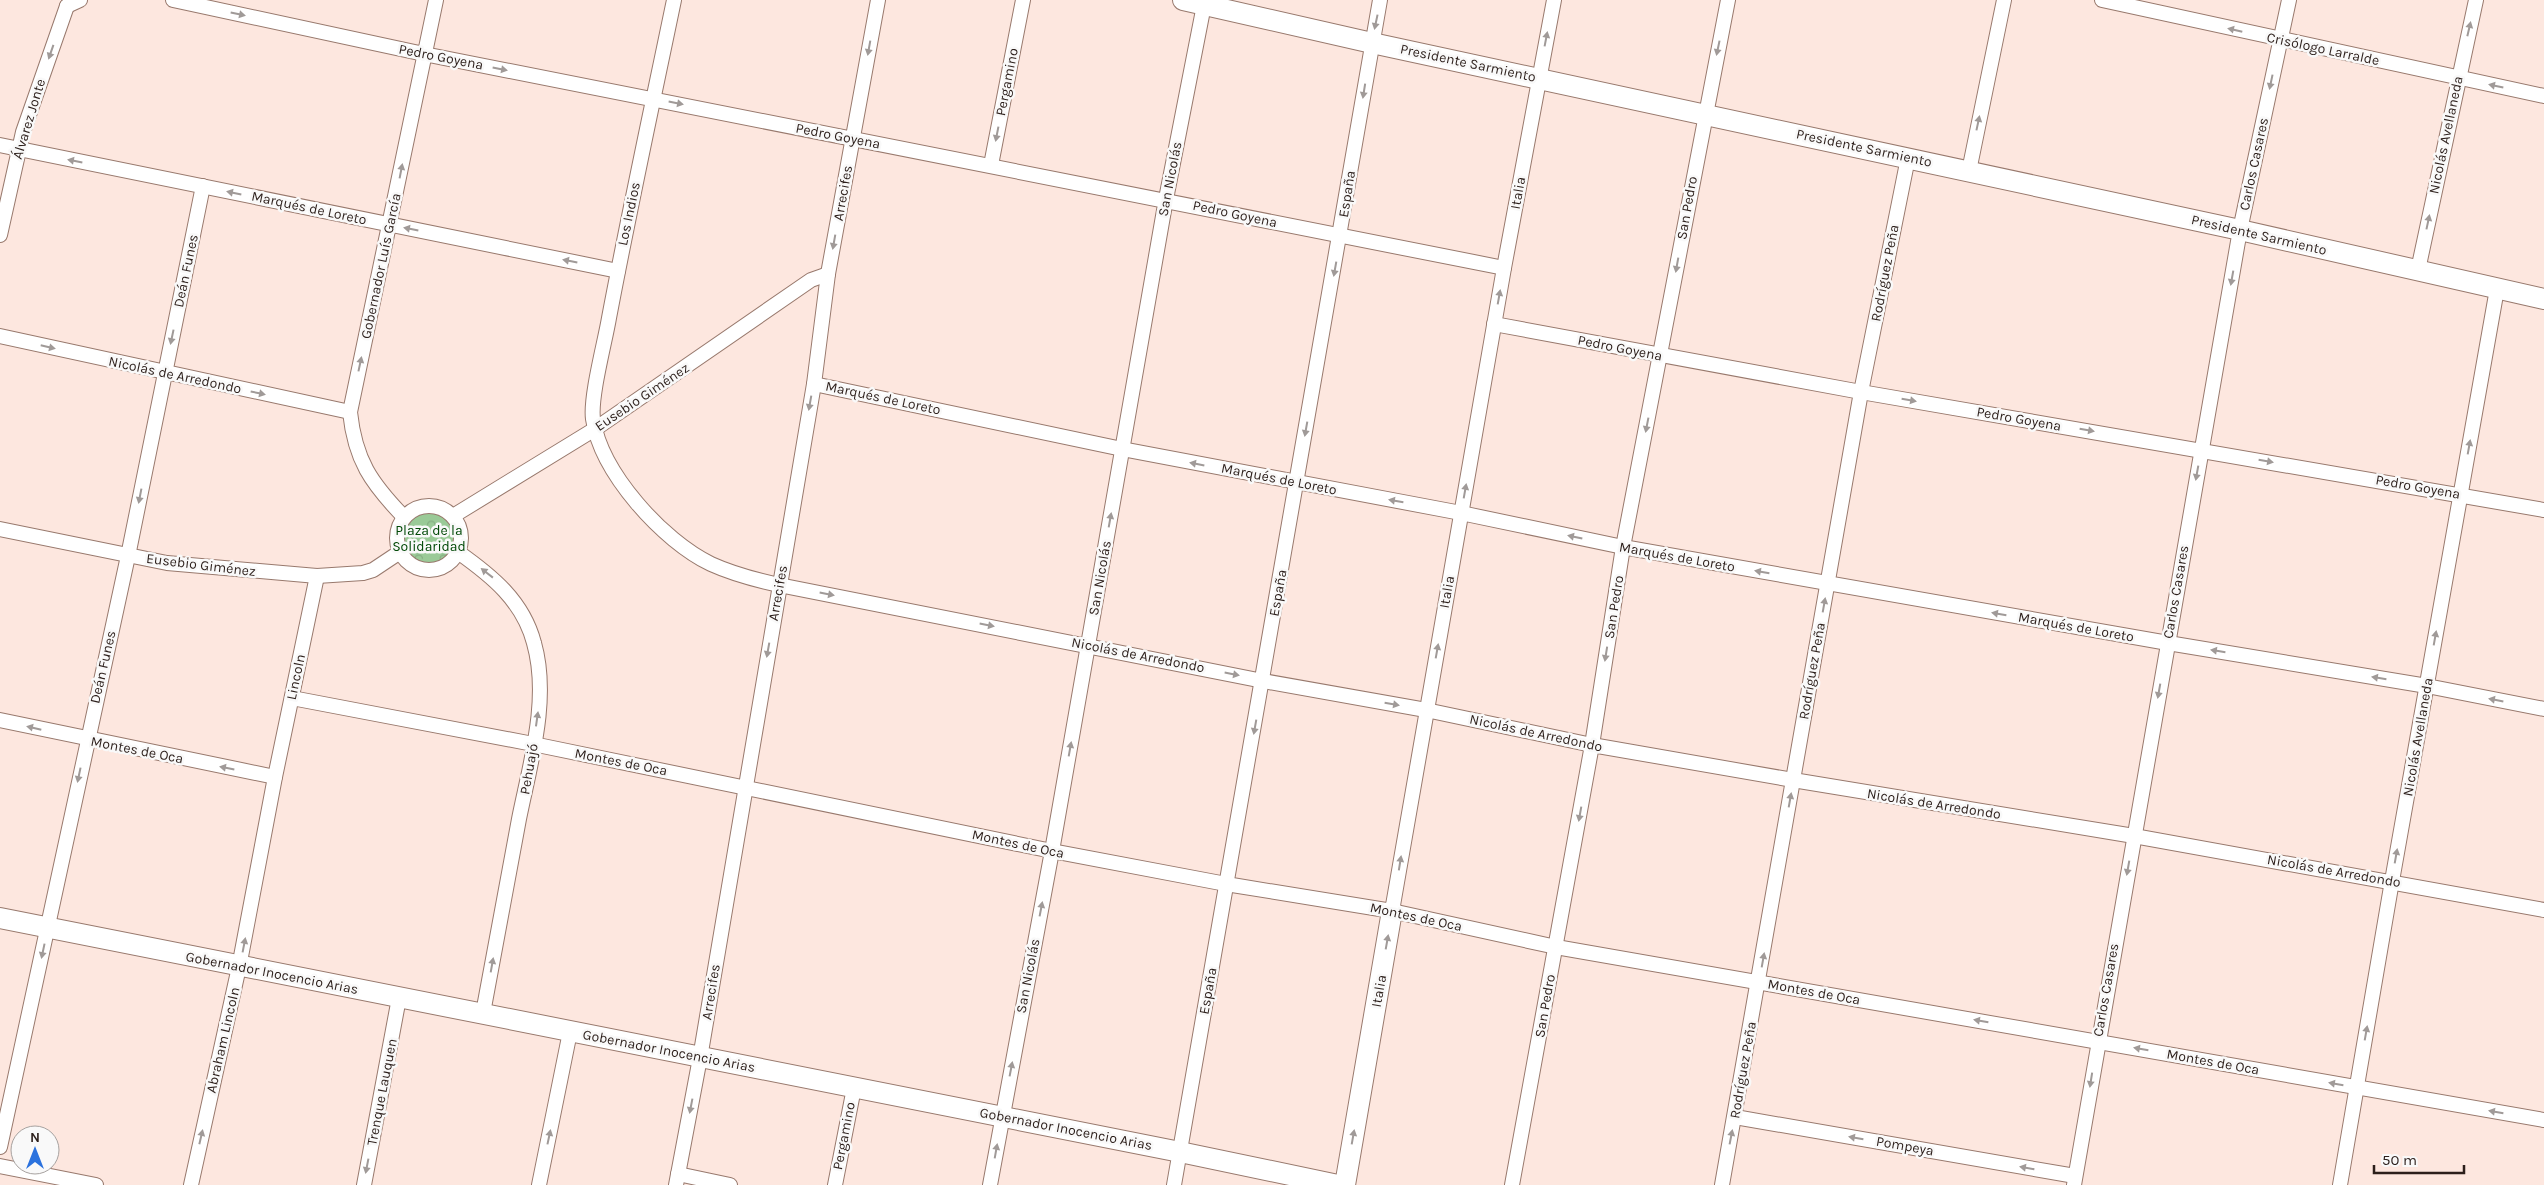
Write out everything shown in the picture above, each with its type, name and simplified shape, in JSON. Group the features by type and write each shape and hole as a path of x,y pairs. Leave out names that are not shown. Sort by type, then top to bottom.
{"street":[{"path":"66,3 80,0"},
{"name":"Pedro Goyena","path":"173,0 424,54 1166,199 1504,268"},
{"name":"Gobernador Luís García","path":"404,517 372,482 362,465 352,432 350,412 436,0"},
{"name":"Los Indios","path":"595,429 593,404 618,271 674,0"},
{"name":"Arrecifes","path":"677,1180 700,1058 814,384 828,274 878,0"},
{"name":"Pergamino","path":"991,165 1023,0"},
{"name":"Presidente Sarmiento","path":"1183,0 1204,2 1372,43 2240,230 2544,299"},
{"name":"España","path":"1174,1185 1341,236 1380,0"},
{"name":"Italia","path":"1345,1185 1494,324 1538,78 1554,0"},
{"name":"San Pedro","path":"1512,1185 1592,745 1623,547 1728,0"},
{"path":"1969,171 2004,0"},
{"name":"Crisólogo Larralde","path":"2102,0 2544,96"},
{"name":"Carlos Casares","path":"2074,1180 2240,230 2289,0"},
{"name":"Nicolás Avellaneda","path":"2418,270 2476,0"},
{"name":"San Nicolás","path":"990,1185 1052,851 1166,199 1204,2"},
{"name":"Álvarez Jonte","path":"0,235 18,149 66,3"},
{"name":"Marqués de Loreto","path":"0,146 618,271"},
{"name":"Rodríguez Peña","path":"1722,1185 1861,392 1908,158"},
{"name":"Deán Funes","path":"0,1147 48,928 86,739 128,556 203,186"},
{"name":"Eusebio Giménez","path":"453,516 595,429 811,280 828,274"},
{"name":"Nicolás Avellaneda","path":"2340,1185 2497,289"},
{"name":"Pedro Goyena","path":"1494,324 1861,392 2201,449 2544,510"},
{"name":"Nicolás de Arredondo","path":"0,336 165,374 350,412"},
{"name":"Marqués de Loreto","path":"814,384 1122,449 1461,513 1623,547 2168,643 2427,686 2544,709"},
{"name":"Nicolás de Arredondo","path":"595,429 601,445 621,481 636,501 666,533 709,563 732,573 779,585 1426,710 1592,745 2134,836 2392,881 2544,910"},
{"path":"422,506 434,506 444,509 453,516 461,533 458,552 444,567 434,570 414,567 400,552 396,534 404,517 412,510 422,506"},
{"name":"Eusebio Giménez","path":"0,529 128,556 214,568 317,576 363,573 372,570 400,552"},
{"name":"Pehuajó","path":"458,552 504,588 522,614 532,636 538,657 539,698 533,744 484,1013"},
{"name":"Lincoln","path":"275,777 317,576"},
{"name":"Montes de Oca","path":"292,698 533,744 1052,851 1226,884 1392,911 1556,947 2544,1120"},
{"name":"Montes de Oca","path":"0,720 275,777"},
{"name":"Abraham Lincoln","path":"191,1185 240,967 275,777"},
{"name":"Gobernador Inocencio Arias","path":"0,918 240,967 484,1013 570,1032 1338,1185"},
{"name":"Trenque Lauquen","path":"364,1185 399,998"},
{"path":"539,1185 570,1032"},
{"name":"Pergamino","path":"835,1185 854,1088"},
{"name":"Pompeya","path":"1735,1117 2074,1180"},
{"path":"0,1166 96,1185"},
{"path":"677,1180 730,1185"}],"green space":[{"name":"Plaza de la Solidaridad","path":"423,509 435,509 450,517 458,532 458,544 450,559 435,567 423,567 408,559 400,544 400,532 408,517"}]}
